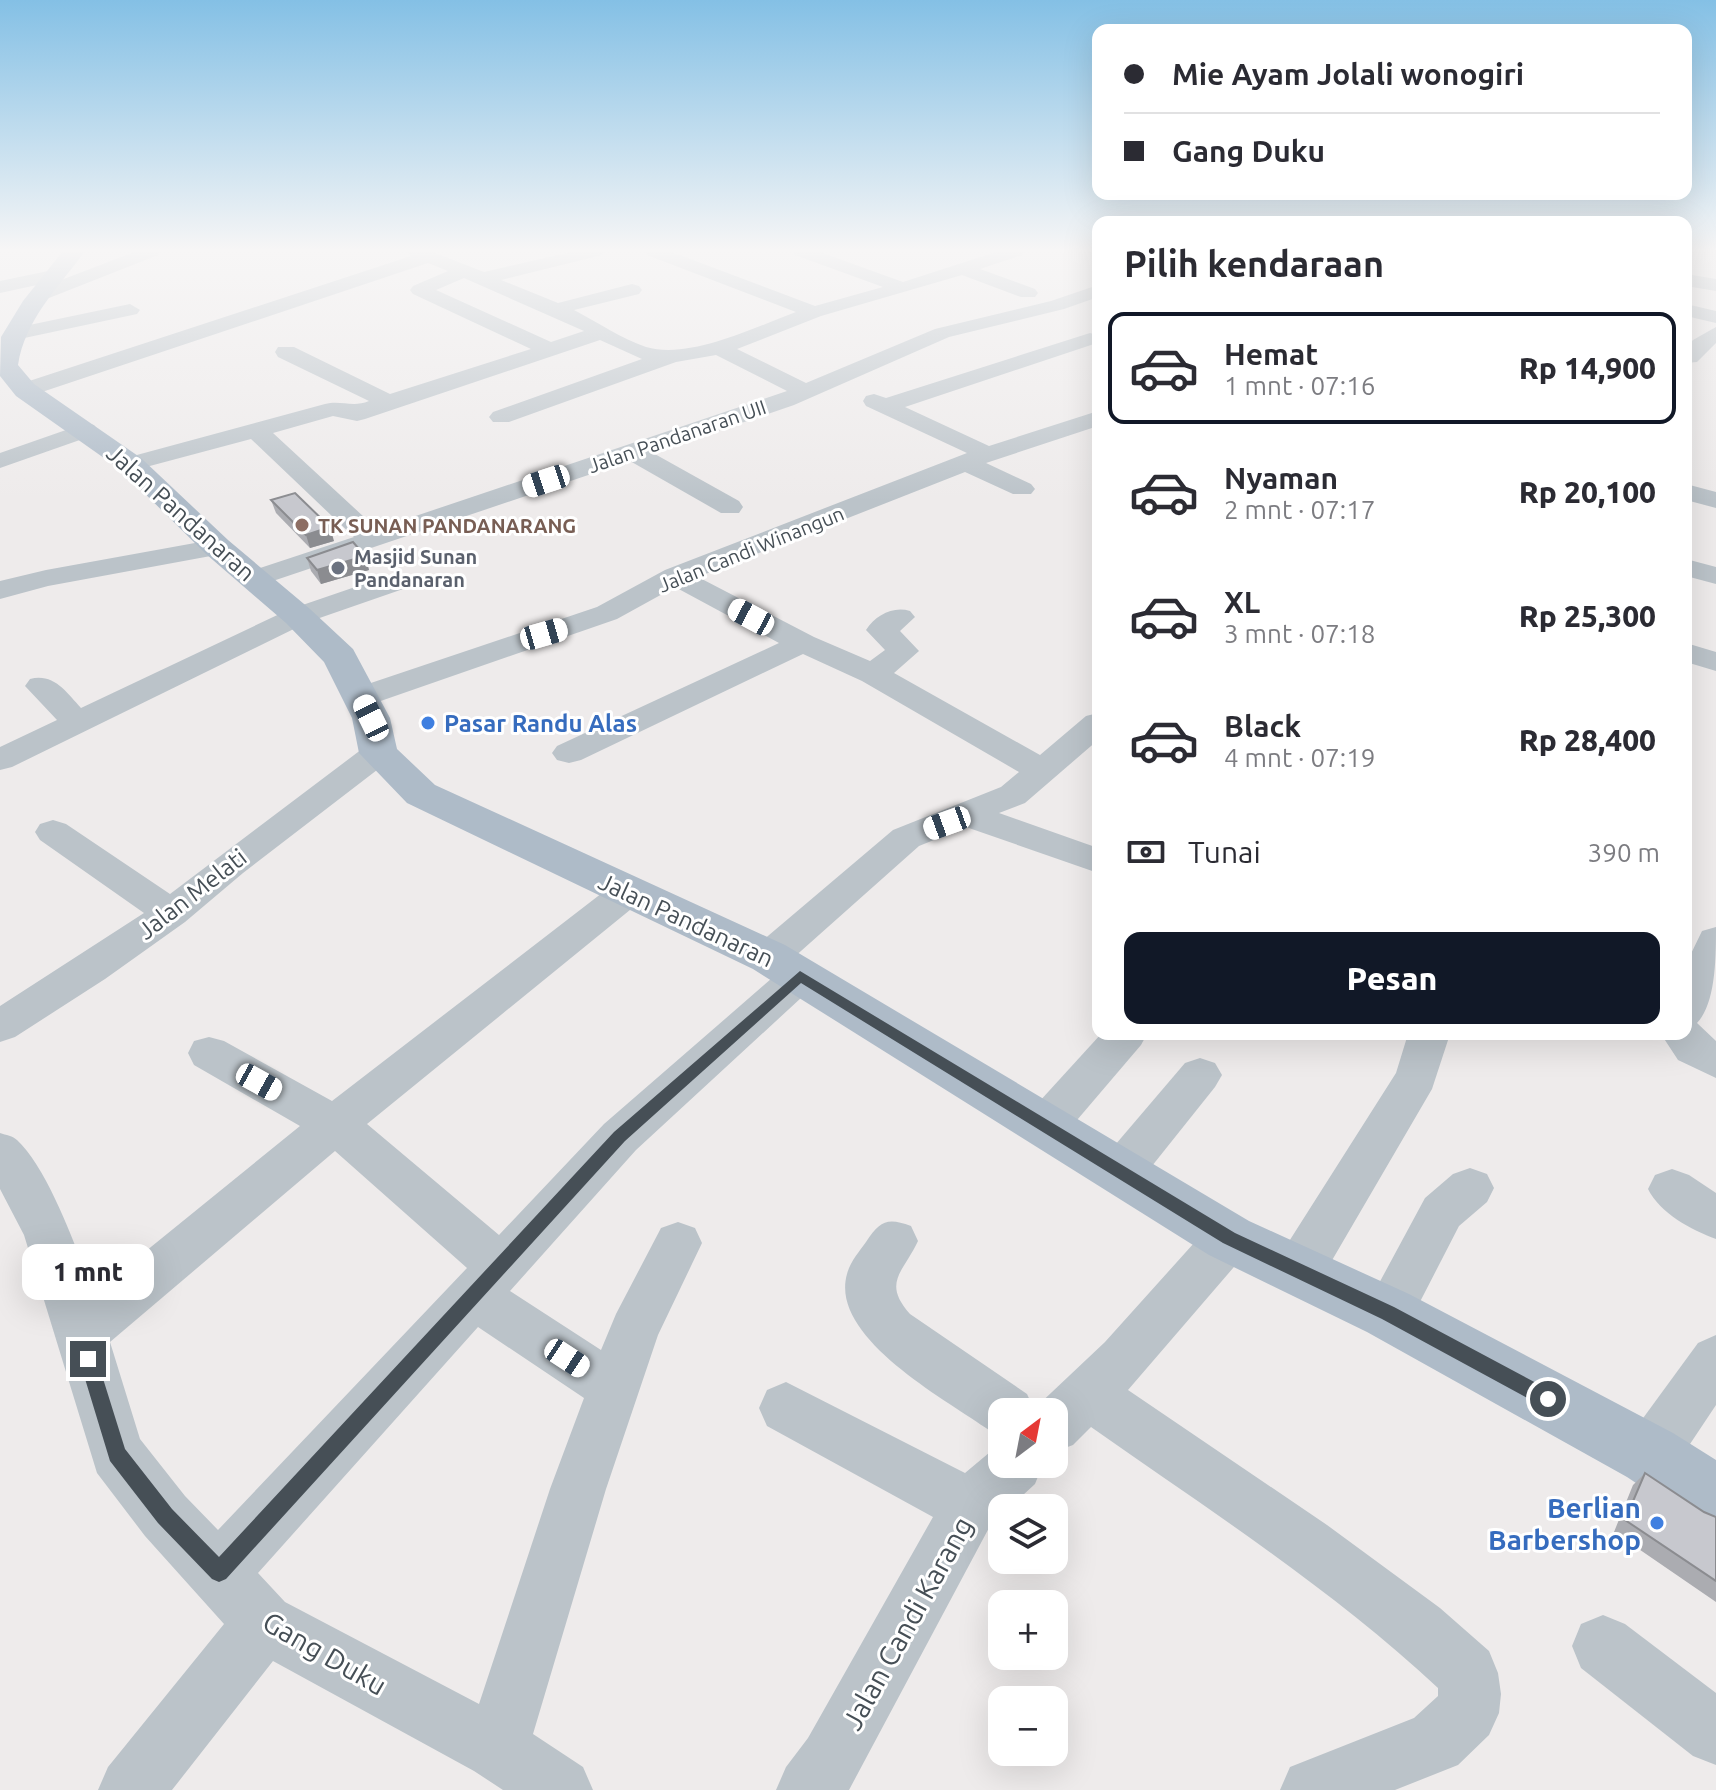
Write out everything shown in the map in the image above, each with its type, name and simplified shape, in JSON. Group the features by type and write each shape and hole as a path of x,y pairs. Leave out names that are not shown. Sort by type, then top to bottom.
{"main road":[{"name":"Jalan Pandanaran","path":"12,335 5,366 25,390 131,464 217,547 298,616 340,657 371,718 378,753 421,794 784,967 1229,1238 1388,1313 1650,1455 1716,1498"}],"street":[{"path":"25,390 194,335"},
{"path":"517,335 549,349"},
{"path":"131,464 333,409 357,414 365,412 595,335"},
{"path":"608,335 642,353 673,356"},
{"path":"501,417 673,356 719,348 755,335"},
{"name":"Jalan Pandanaran UII","path":"255,579 804,391 938,335"},
{"path":"1699,360 1710,335"},
{"path":"885,406 1090,339"},
{"path":"719,348 804,391"},
{"path":"286,352 388,402"},
{"path":"827,381 885,406 977,458 1022,489"},
{"name":"Jalan Candi Winangun","path":"361,697 607,613 675,576 977,458 1092,420"},
{"path":"255,429 371,538"},
{"path":"0,461 86,430"},
{"path":"633,452 730,507"},
{"path":"1692,494 1716,500"},
{"path":"0,590 46,578 217,547"},
{"path":"1692,569 1716,576"},
{"path":"675,576 803,643 873,674 1042,771"},
{"path":"0,760 298,616 396,582"},
{"path":"873,674 904,651 881,630 900,617"},
{"path":"569,753 803,643"},
{"path":"1692,654 1716,662"},
{"path":"41,686 77,722"},
{"path":"219,1572 620,1137 906,838 1013,795 1092,728"},
{"name":"Jalan Melati","path":"0,1026 91,969 171,913 230,864 378,753"},
{"path":"968,815 1092,859"},
{"path":"53,832 171,913"},
{"path":"82,1334 335,1124 628,892"},
{"path":"1692,991 1705,944"},
{"path":"1044,1127 1121,1040"},
{"path":"1299,1270 1417,1077 1427,1040"},
{"path":"1691,1040 1693,1048 1716,1061"},
{"path":"209,1053 335,1124 487,1281 614,1388"},
{"path":"1120,1172 1200,1075"},
{"name":"Gang Duku","path":"0,1152 17,1176 47,1233 82,1334 117,1454 165,1516 264,1623 497,1748 560,1790"},
{"path":"1388,1313 1442,1212 1470,1188"},
{"path":"1672,1189 1716,1218"},
{"path":"1229,1238 1123,1359 1071,1410 1307,1545 1419,1629 1467,1673 1470,1694 1467,1713 1435,1742 1313,1790"},
{"path":"894,1241 871,1276 872,1307 892,1331 988,1398"},
{"path":"497,1748 578,1489 634,1331 678,1243"},
{"path":"1650,1455 1716,1360"},
{"path":"786,1408 970,1506"},
{"name":"Jalan Candi Karang","path":"809,1790 831,1761 970,1506 1000,1478"},
{"path":"131,1790 264,1623"},
{"path":"1603,1646 1716,1733"}],"building":[{"path":"295,493 330,527 306,535 271,500"},
{"path":"353,542 365,556 317,570 307,558"},
{"name":"Berlian Barbershop","path":"1645,1473 1716,1517 1716,1581 1625,1520"}],"place":[{"name":"TK SUNAN PANDANARANG","path":"302,525"},
{"name":"Masjid Sunan Pandanaran","path":"338,568"},
{"name":"Pasar Randu Alas","path":"428,723"},
{"name":"Berlian Barbershop","path":"1657,1523"}],"route":[{"path":"88,1359 117,1454 165,1516 219,1572 620,1137 800,976 1229,1238 1388,1313 1548,1399"}]}
